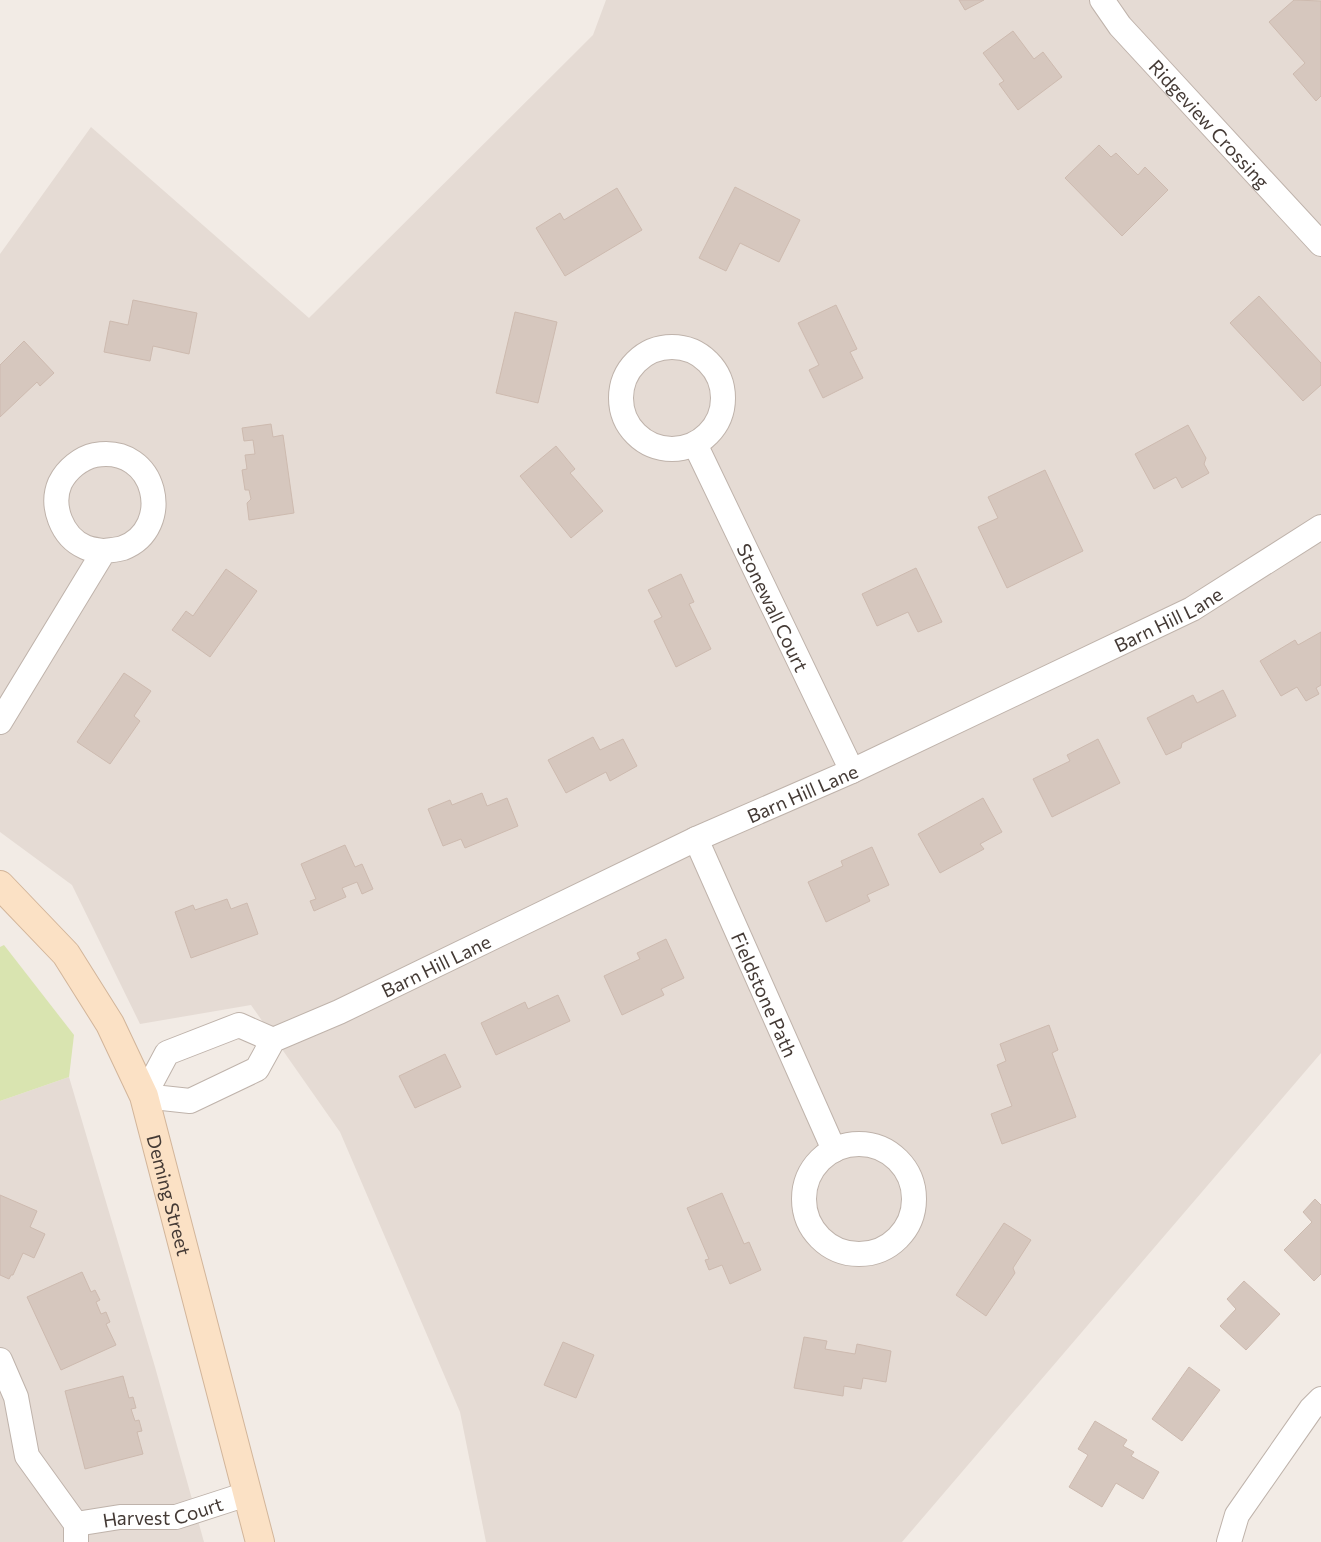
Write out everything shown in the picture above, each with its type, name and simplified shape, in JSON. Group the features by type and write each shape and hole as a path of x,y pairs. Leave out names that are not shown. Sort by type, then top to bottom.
{"street":[{"name":"Ridgeview Crossing","path":"1102,0 1120,26 1321,244"},
{"path":"668,346 688,349 706,359 718,375 723,394 721,414 711,432 695,444 675,450 655,447 638,438 625,422 620,402 622,382 632,364 649,352 668,346"},
{"name":"Stonewall Court","path":"695,444 852,771"},
{"path":"0,722 104,552 123,548 139,538 150,522 154,503 151,484 141,468 125,457 106,453 87,457 71,467 60,483 56,502 60,520 70,537 86,547 104,552"},
{"name":"Barn Hill Lane","path":"273,1040 339,1012 696,839 852,771 1192,609 1321,527"},
{"name":"Fieldstone Path","path":"696,839 834,1150"},
{"name":"Deming Street","path":"0,885 66,954 110,1024 144,1096 260,1542"},
{"path":"239,1026 273,1040 257,1069 190,1102 144,1096 167,1053 239,1026"},
{"path":"855,1144 877,1147 895,1157 908,1174 914,1196 911,1217 900,1236 883,1249 862,1255 841,1252 822,1241 809,1224 803,1203 806,1182 817,1163 834,1150 855,1144"},
{"name":"Harvest Court","path":"0,1360 16,1397 27,1456 76,1533 120,1517 176,1517 248,1494"},
{"path":"1229,1542 1237,1515 1311,1408 1321,1399"}],"shaded area":[{"path":"606,0 1321,0 1321,1053 902,1542 486,1542 460,1412 340,1132 251,1005 140,1024 72,885 0,832 0,254 91,127 309,318 593,35"},
{"path":"69,1077 155,1367 204,1542 0,1542 0,1101"}],"green space":[{"path":"4,945 74,1035 69,1077 0,1101 0,947"}],"building":[{"path":"959,0 984,0 965,10"},
{"path":"1294,0 1321,1 1321,96 1316,101 1293,74 1305,63 1269,22"},
{"path":"1013,31 1034,59 1043,52 1062,77 1018,110 999,84 1004,81 983,53"},
{"path":"1099,145 1111,157 1116,153 1138,175 1145,167 1168,190 1122,236 1065,178"},
{"path":"735,187 800,220 779,262 740,243 726,271 699,258"},
{"path":"617,188 642,230 565,276 536,228 560,213 564,220"},
{"path":"1259,296 1321,363 1321,385 1303,401 1230,323"},
{"path":"133,300 197,313 189,354 153,346 150,361 104,352 110,321 128,325"},
{"path":"836,305 857,349 850,352 863,378 823,398 809,370 819,365 798,323"},
{"path":"515,312 557,322 538,403 496,393"},
{"path":"24,341 54,373 40,386 37,382 0,417 0,365"},
{"path":"271,424 273,437 283,435 294,513 249,520 247,503 251,499 249,490 245,490 242,470 247,469 245,455 255,454 253,440 244,441 242,428"},
{"path":"1188,425 1206,458 1204,464 1209,473 1182,488 1176,477 1154,489 1135,454"},
{"path":"556,446 575,469 570,473 603,511 571,538 520,476"},
{"path":"1045,470 1083,551 1007,588 978,527 998,518 988,497"},
{"path":"916,568 942,622 918,632 908,612 877,626 862,594"},
{"path":"226,569 257,591 210,657 172,630 186,611 193,616"},
{"path":"681,574 694,602 689,604 711,649 676,667 654,621 662,617 648,590"},
{"path":"1321,632 1321,685 1316,688 1319,694 1306,701 1297,687 1281,696 1260,661 1295,640 1298,645"},
{"path":"124,673 151,691 134,716 140,721 110,764 77,742"},
{"path":"1223,690 1236,716 1182,743 1181,748 1166,755 1147,718 1193,695 1197,703"},
{"path":"593,737 600,750 623,739 637,766 610,781 606,772 566,793 548,760"},
{"path":"1098,739 1120,783 1052,817 1033,779 1070,761 1067,755"},
{"path":"482,793 487,806 507,798 518,826 465,848 461,839 443,846 428,809 450,800 452,805"},
{"path":"983,798 1002,832 980,844 984,849 940,873 918,834"},
{"path":"345,845 355,867 362,864 373,889 362,894 357,882 342,888 346,897 314,911 310,901 316,899 301,864"},
{"path":"872,847 889,885 867,895 870,901 826,922 808,882 843,866 841,861"},
{"path":"227,899 231,909 247,903 258,934 191,958 175,912 193,905 195,910"},
{"path":"666,939 684,978 661,989 664,995 622,1015 604,976 640,959 637,953"},
{"path":"558,995 570,1021 496,1055 481,1023 525,1002 528,1009"},
{"path":"1049,1025 1058,1050 1052,1053 1076,1117 1002,1144 991,1114 1012,1106 997,1065 1006,1061 1000,1044"},
{"path":"445,1054 461,1087 415,1108 399,1076"},
{"path":"722,1193 744,1244 749,1242 761,1270 730,1284 722,1265 709,1270 705,1260 709,1259 687,1208"},
{"path":"0,1195 37,1211 30,1227 45,1234 34,1258 23,1253 13,1275 9,1279 0,1275"},
{"path":"1315,1199 1321,1205 1321,1274 1314,1281 1284,1250 1312,1222 1303,1212"},
{"path":"1004,1223 1031,1240 1013,1268 1015,1273 986,1316 956,1295"},
{"path":"82,1272 91,1292 95,1290 100,1300 96,1302 101,1314 106,1312 110,1322 106,1324 116,1345 61,1370 27,1297"},
{"path":"1244,1281 1280,1314 1246,1350 1220,1326 1236,1309 1227,1299"},
{"path":"804,1337 827,1341 825,1349 855,1354 857,1344 891,1351 886,1382 863,1378 861,1389 844,1386 843,1396 794,1388"},
{"path":"563,1342 594,1355 576,1398 544,1385"},
{"path":"1189,1367 1220,1390 1182,1441 1152,1419"},
{"path":"123,1376 129,1398 133,1397 136,1408 131,1409 135,1421 139,1420 142,1431 137,1432 143,1454 85,1469 65,1391"},
{"path":"1095,1421 1127,1440 1123,1446 1134,1452 1131,1456 1159,1472 1143,1499 1116,1483 1102,1507 1069,1487 1088,1455 1078,1449"}]}
